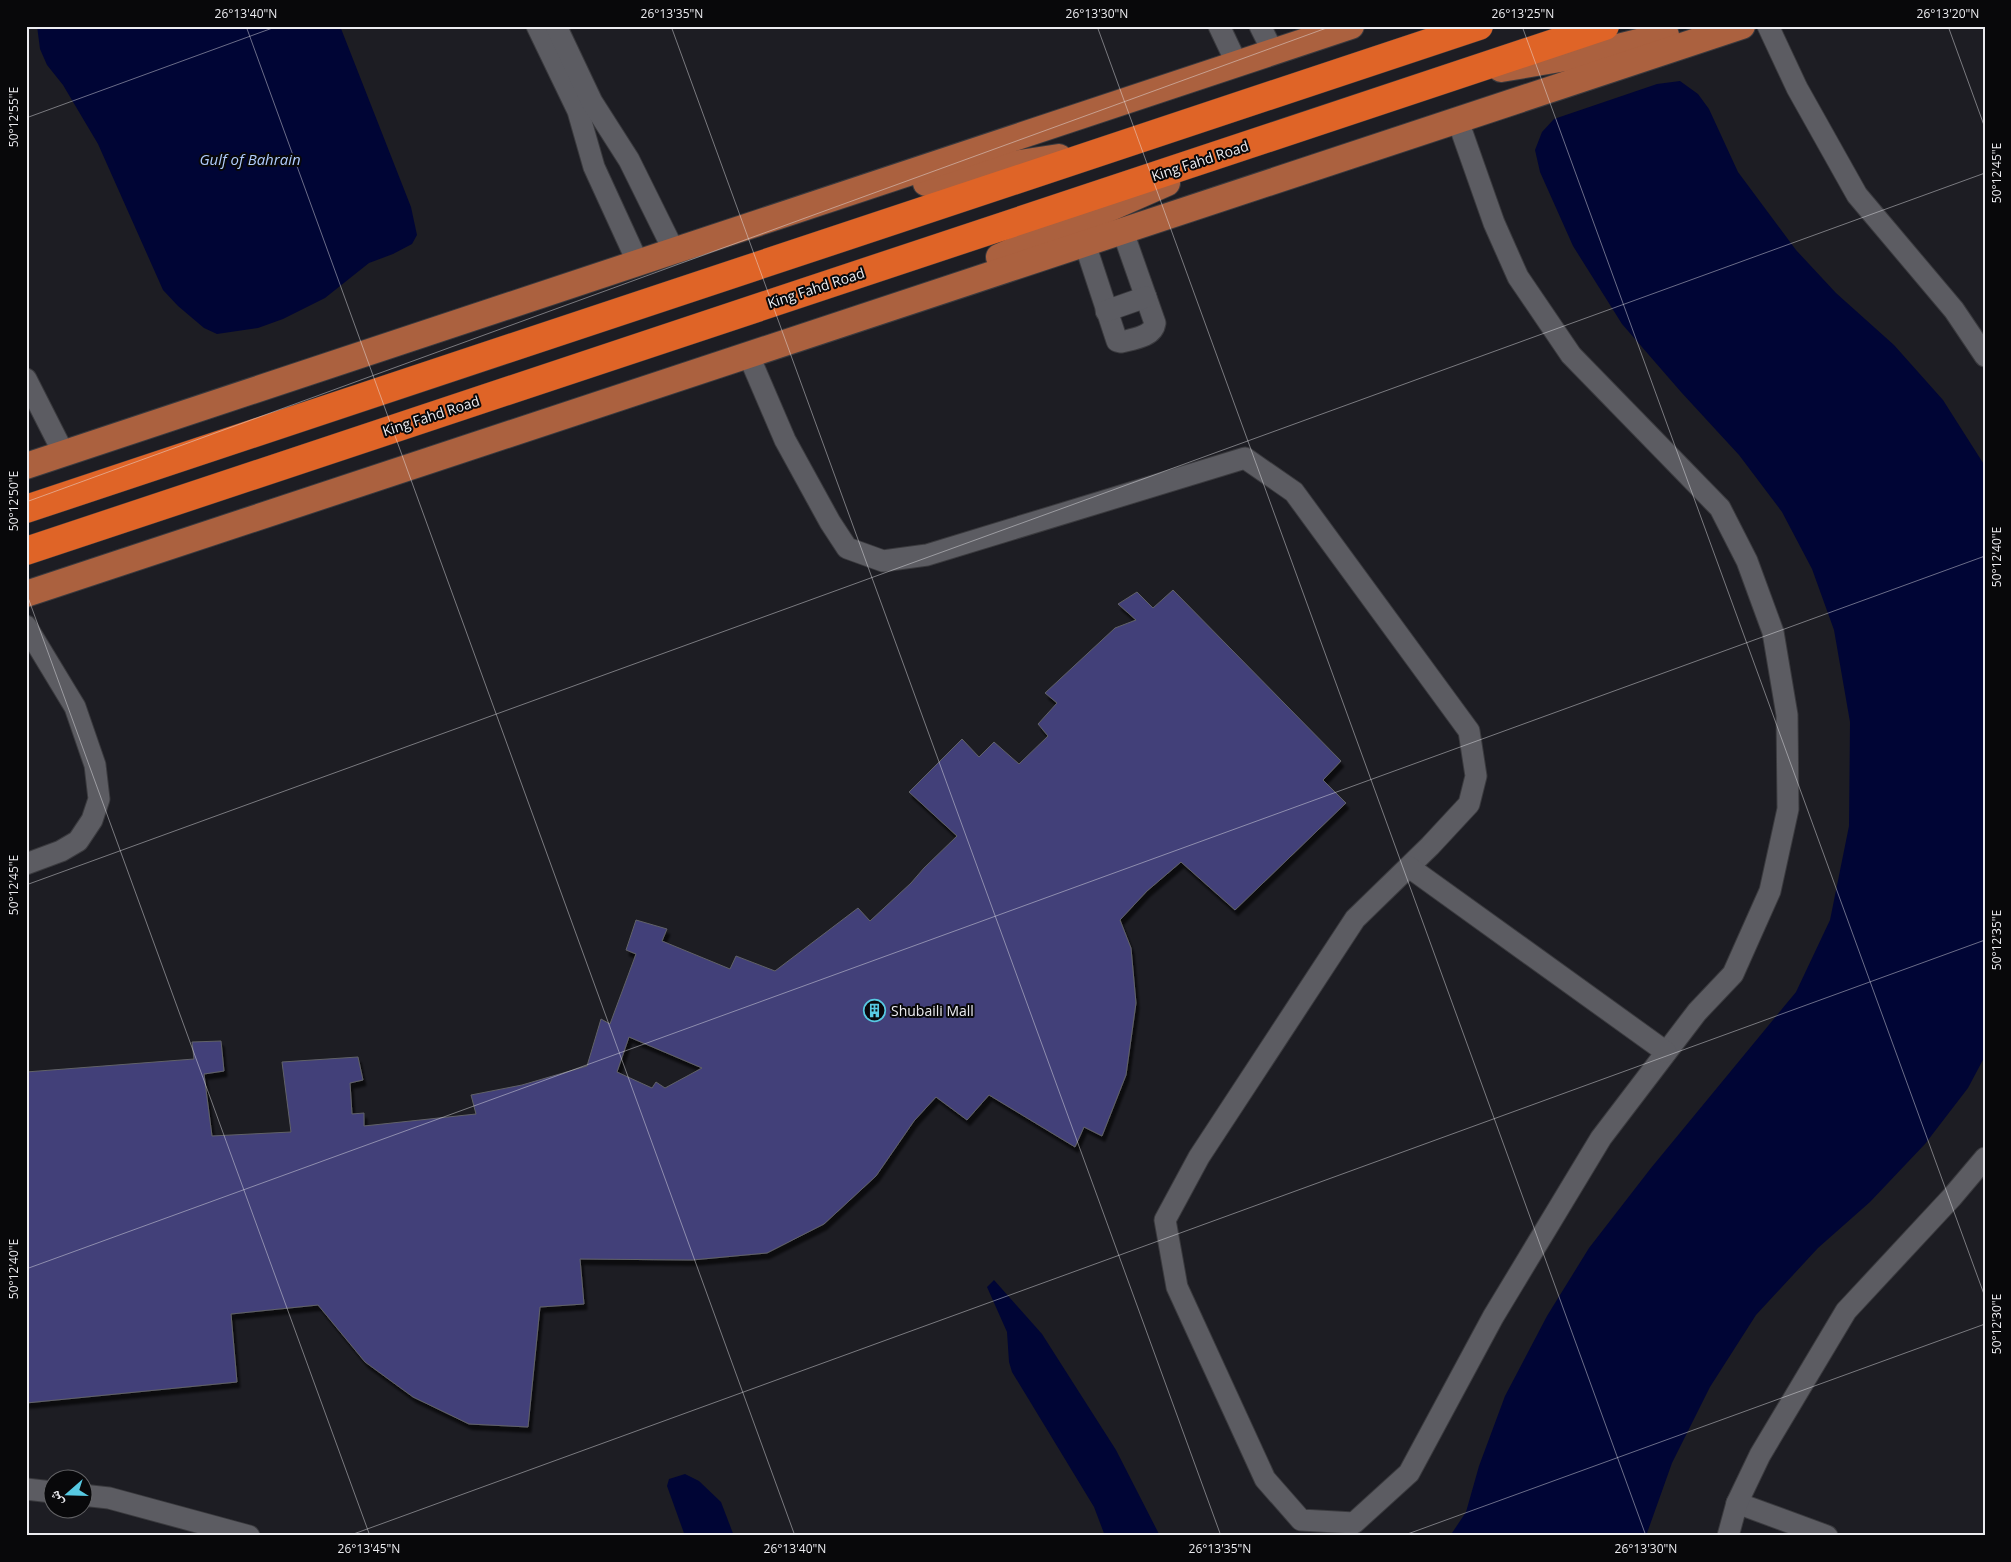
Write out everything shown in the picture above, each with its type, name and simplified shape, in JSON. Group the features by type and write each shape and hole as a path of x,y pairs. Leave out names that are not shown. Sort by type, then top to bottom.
{"highway":[{"path":"26,509 1479,26"},
{"name":"King Fahd Road","path":"26,550 1605,26"}],"main road":[{"path":"27,464 64,454 1351,26"},
{"path":"1396,54 1439,26"},
{"path":"1449,78 1589,54 1700,26"},
{"path":"26,594 1742,26"},
{"path":"856,320 1262,140"},
{"path":"764,221 995,167 1110,149"}],"street":[{"path":"537,26 578,111 594,167 638,263"},
{"path":"556,26 592,102 629,160 674,251"},
{"path":"1219,26 1237,64"},
{"path":"1260,26 1273,52"},
{"path":"1768,26 1797,88 1857,195 1954,310 1985,356"},
{"path":"749,356 785,440 830,522 847,548 884,561 926,555 1245,458 1294,492 1469,732 1476,776 1469,804 1409,867 1355,919 1199,1157 1165,1220 1177,1287 1265,1479 1302,1520 1354,1523 1409,1473 1493,1317 1602,1138 1697,1012 1733,974 1770,891 1788,809 1787,715 1773,632 1747,561 1720,508 1571,355 1518,277 1494,223 1458,120"},
{"path":"1085,244 1117,341 1122,342 1150,334 1154,329 1155,323 1123,232"},
{"path":"1106,311 1146,297"},
{"path":"26,379 64,454"},
{"path":"26,626 76,707 95,764 99,799 92,820 78,841 61,852 26,864"},
{"path":"1409,867 1666,1052"},
{"path":"1728,1536 1737,1503 1760,1455 1846,1311 1952,1197 1985,1158"},
{"path":"26,1489 42,1491"},
{"path":"92,1496 109,1498 249,1536"},
{"path":"1737,1503 1827,1536"}],"water":[{"name":"Gulf of Bahrain","path":"37,26 340,26 411,207 417,235 412,244 369,263 325,298 283,319 258,328 217,334 204,328 178,306 163,290 98,144 63,85 47,65 40,49"},
{"path":"1680,81 1698,94 1709,109 1738,172 1796,250 1836,293 1894,345 1943,400 1985,466 1985,1056 1968,1088 1925,1144 1870,1202 1818,1248 1756,1315 1710,1387 1672,1463 1646,1536 1450,1536 1466,1512 1479,1466 1505,1396 1547,1316 1589,1248 1651,1168 1796,992 1830,920 1849,826 1850,722 1834,630 1812,569 1782,512 1739,455 1622,324 1573,246 1540,172 1535,150 1542,132 1554,119 1657,84"},
{"path":"994,1280 1042,1334 1116,1450 1160,1536 1105,1536 1094,1507 1012,1372 1009,1362 1007,1332 987,1287"},
{"path":"685,1474 699,1481 721,1502 734,1536 685,1536 667,1486 669,1479"}],"building":[{"name":"Shubaili Mall","path":"1173,590 1341,761 1323,780 1346,803 1235,910 1181,862 1147,891 1120,920 1131,948 1136,1003 1126,1075 1102,1136 1084,1127 1075,1147 989,1095 967,1120 936,1097 914,1121 876,1176 824,1224 767,1253 692,1260 580,1259 584,1304 540,1307 528,1427 469,1424 413,1397 365,1362 318,1305 231,1314 237,1382 26,1403 26,1072 194,1059 192,1042 221,1041 224,1071 204,1074 212,1136 291,1132 282,1062 358,1057 363,1080 350,1083 352,1114 364,1113 364,1126 476,1114 471,1095 522,1085 587,1066 601,1019 610,1024 636,954 626,950 636,920 667,929 662,941 730,969 736,956 775,971 858,908 870,921 957,836 909,792 962,739 979,757 994,742 1019,764 1048,736 1038,724 1057,703 1045,693 1115,628 1136,620 1118,604 1137,592 1153,608","holes":["629,1037 702,1068 665,1088 656,1082 652,1088 617,1072"]}],"place":[{"name":"Shubaili Mall","path":"875,1011"}]}
